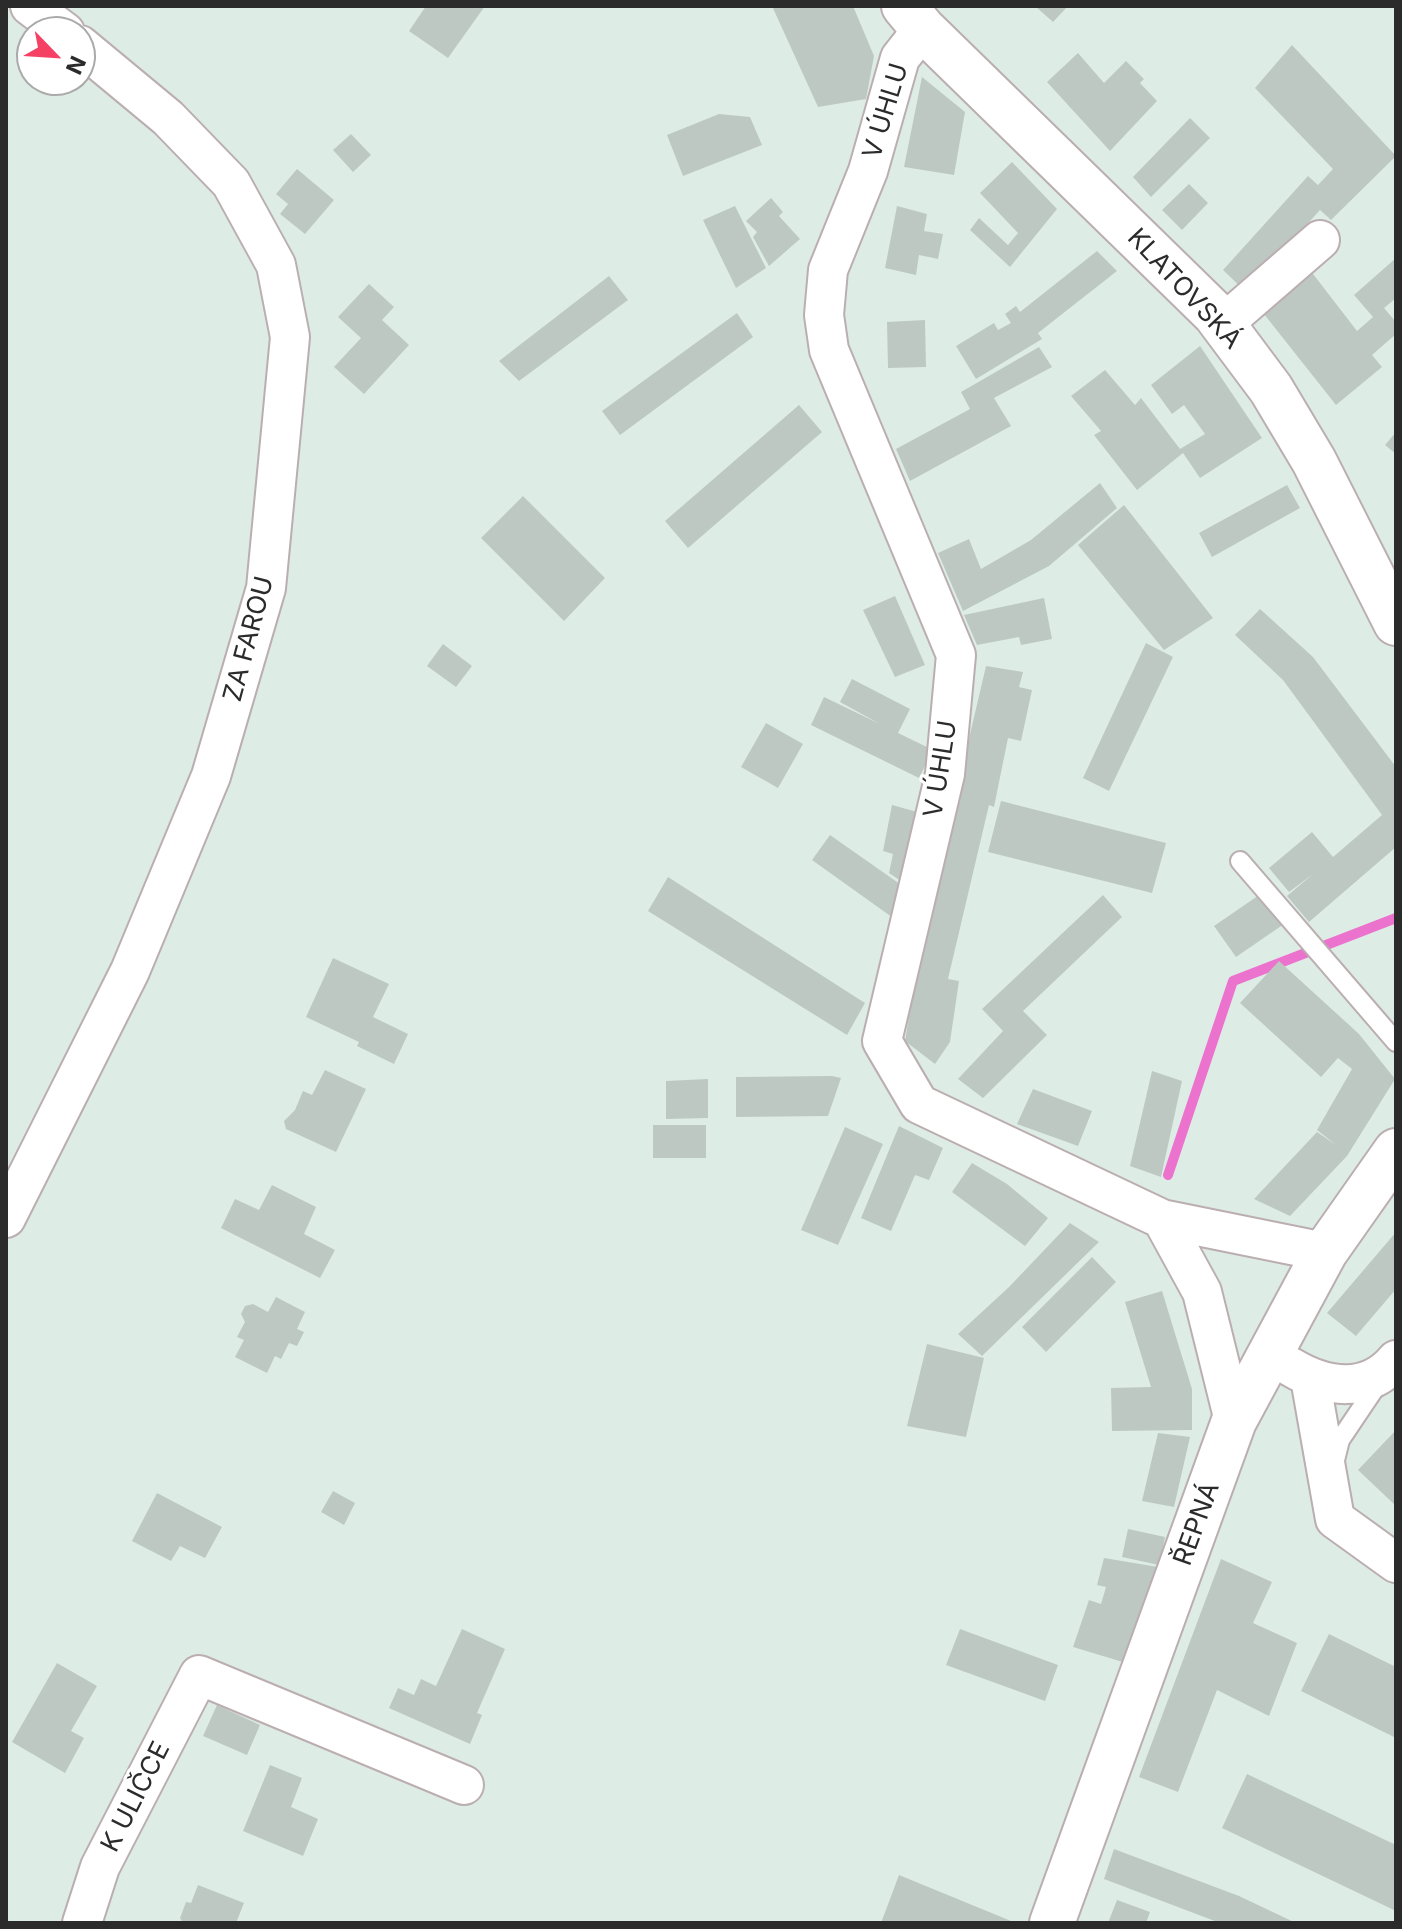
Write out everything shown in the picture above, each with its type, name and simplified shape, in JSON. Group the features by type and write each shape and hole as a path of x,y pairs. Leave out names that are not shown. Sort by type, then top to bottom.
{"street":[{"name":"KLATOVSKÁ","path":"913,17 1223,324 1271,389 1314,461 1396,623"},
{"name":"V ÚHLU","path":"913,17 868,171 828,270 824,315 829,350 956,655 945,774 882,1041 919,1104 1162,1219 1325,1252"},
{"name":"ZA FAROU","path":"6,1218 130,971 211,776 266,588 290,337 276,265 231,183 168,118 96,55"},
{"path":"1223,324 1320,240"},
{"name":"ŘEPNÁ","path":"1052,1923 1234,1421 1325,1252 1396,1151"},
{"path":"1162,1219 1202,1292 1234,1421"},
{"path":"1269,1354 1310,1378 1346,1385 1389,1369"},
{"path":"1310,1378 1335,1519 1396,1563"},
{"name":"K ULIČCE","path":"82,1923 100,1867 199,1675 464,1785"}],"lane":[{"path":"1240,861 1396,1042"},
{"path":"1328,1482 1340,1440 1389,1369"}],"building":[{"path":"426,6 485,6 448,58 409,31"},
{"path":"772,6 853,6 874,56 866,99 818,107"},
{"path":"1035,6 1068,6 1053,22"},
{"path":"1292,45 1396,156 1331,220 1320,210 1246,292 1223,270 1308,176 1318,185 1333,169 1255,88"},
{"path":"1078,53 1104,83 1126,61 1144,79 1140,83 1157,101 1110,151 1047,82"},
{"path":"922,77 965,112 954,175 904,167"},
{"path":"719,114 750,117 762,145 683,176 667,135"},
{"path":"1190,118 1210,138 1151,197 1133,177"},
{"path":"351,134 371,155 353,172 333,150"},
{"path":"1012,162 1057,209 1010,267 970,230 979,218 1008,245 1018,233 980,193"},
{"path":"297,169 334,200 305,234 280,214 288,204 276,194"},
{"path":"1189,184 1208,203 1182,230 1162,210"},
{"path":"771,198 783,212 779,216 800,239 769,266 753,237 757,232 746,221"},
{"path":"735,206 766,268 736,288 703,220"},
{"path":"897,206 927,214 924,231 943,234 938,259 919,255 916,275 885,268"},
{"path":"1097,251 1117,271 1038,333 1042,339 976,379 956,346 994,323 998,330 1011,323 1005,314 1016,306 1020,312"},
{"path":"1396,258 1396,298 1384,308 1396,322 1396,334 1372,355 1382,367 1336,405 1260,309 1310,270 1357,331 1373,317 1354,295"},
{"path":"609,276 628,300 519,381 499,361"},
{"path":"369,284 394,307 382,320 409,345 364,394 334,367 361,338 338,317"},
{"path":"737,313 753,337 620,435 602,411"},
{"path":"925,320 926,367 888,368 887,322"},
{"path":"1200,346 1262,438 1200,478 1183,453 1137,490 1094,435 1101,431 1071,396 1105,370 1135,405 1141,398 1180,449 1205,434 1184,405 1172,414 1151,385"},
{"path":"1039,347 1052,367 994,398 1011,426 910,481 896,449 970,409 961,392"},
{"path":"799,405 822,432 688,548 665,521"},
{"path":"1396,432 1396,454 1385,445"},
{"path":"1100,483 1117,508 1049,566 963,611 938,553 969,539 981,569 1031,540"},
{"path":"1287,485 1300,508 1212,557 1199,533"},
{"path":"523,496 605,578 564,621 481,538"},
{"path":"1124,505 1213,618 1164,650 1078,545"},
{"path":"895,596 925,665 895,677 863,610"},
{"path":"1044,598 1052,639 1021,645 1019,637 977,645 964,615"},
{"path":"1260,609 1313,657 1396,767 1396,847 1309,922 1287,896 1313,874 1289,892 1269,868 1312,832 1333,857 1382,815 1283,680 1235,635"},
{"path":"1146,643 1173,657 1109,791 1083,778"},
{"path":"443,644 472,666 456,687 427,666"},
{"path":"986,666 1023,672 1019,687 1032,690 1021,741 1008,738 994,807 989,805 948,979 959,981 950,1042 935,1064 905,1041 921,944"},
{"path":"852,679 910,709 898,733 933,750 919,778 811,725 824,697 880,724 840,702"},
{"path":"766,723 803,744 778,788 741,767"},
{"path":"1001,801 1166,843 1152,893 988,852"},
{"path":"892,805 921,813 907,885 889,873 893,854 883,851"},
{"path":"830,835 907,889 896,920 812,860"},
{"path":"668,877 865,1003 847,1035 648,911"},
{"path":"1262,893 1284,924 1236,957 1214,926"},
{"path":"1103,895 1122,917 1023,1011 1047,1035 983,1098 958,1079 1003,1031 982,1009"},
{"path":"333,958 389,984 373,1017 408,1034 394,1064 357,1046 359,1042 306,1017"},
{"path":"1279,961 1359,1034 1395,1079 1347,1156 1290,1216 1254,1199 1317,1132 1336,1145 1317,1130 1352,1069 1338,1058 1321,1077 1240,1003"},
{"path":"325,1070 366,1089 336,1152 286,1129 284,1121 295,1110 303,1091 312,1095"},
{"path":"1152,1071 1182,1081 1161,1177 1130,1166"},
{"path":"736,1077 841,1078 828,1116 736,1117"},
{"path":"708,1079 708,1118 666,1119 666,1081"},
{"path":"1033,1089 1092,1111 1078,1146 1017,1124"},
{"path":"653,1125 706,1125 706,1158 653,1158"},
{"path":"899,1126 943,1148 929,1180 915,1175 891,1231 861,1218"},
{"path":"845,1127 883,1144 838,1245 801,1230"},
{"path":"972,1163 1007,1184 1048,1218 1025,1246 952,1192"},
{"path":"272,1185 316,1207 304,1234 335,1250 320,1278 221,1228 235,1199 259,1210"},
{"path":"1070,1223 1099,1242 982,1356 958,1334 1009,1287"},
{"path":"1396,1232 1396,1289 1356,1336 1327,1313"},
{"path":"1092,1257 1116,1282 1046,1352 1022,1327"},
{"path":"1162,1291 1192,1389 1192,1430 1112,1431 1111,1388 1151,1387 1125,1302"},
{"path":"276,1297 305,1312 297,1329 304,1332 297,1346 289,1343 281,1359 275,1356 267,1373 235,1357 244,1340 237,1337 245,1322 241,1314 245,1306 253,1304 268,1312"},
{"path":"927,1344 984,1358 966,1437 907,1426"},
{"path":"1396,1430 1396,1506 1358,1470"},
{"path":"1158,1433 1190,1437 1174,1507 1142,1501"},
{"path":"333,1491 355,1503 344,1525 321,1512"},
{"path":"157,1493 222,1527 205,1558 180,1546 171,1561 132,1541"},
{"path":"1128,1529 1165,1537 1159,1565 1122,1557"},
{"path":"1104,1558 1158,1567 1126,1663 1073,1647 1089,1600 1101,1604 1106,1587 1097,1585"},
{"path":"1221,1559 1272,1582 1253,1623 1297,1643 1269,1716 1217,1690 1178,1792 1139,1777"},
{"path":"462,1629 505,1649 477,1713 482,1715 470,1744 389,1708 398,1688 414,1695 421,1679 436,1686"},
{"path":"960,1629 1058,1665 1045,1701 946,1665"},
{"path":"1329,1634 1396,1667 1396,1738 1301,1691"},
{"path":"57,1663 97,1686 71,1731 84,1738 65,1773 12,1742"},
{"path":"217,1705 260,1725 247,1755 203,1736"},
{"path":"270,1765 302,1778 291,1807 318,1819 303,1856 243,1831"},
{"path":"1247,1774 1396,1845 1396,1911 1222,1828"},
{"path":"1114,1849 1239,1896 1296,1923 1220,1923 1104,1879"},
{"path":"899,1875 1016,1923 881,1923"},
{"path":"198,1885 244,1903 236,1923 183,1923 180,1918 186,1902 191,1903"},
{"path":"1117,1900 1150,1912 1146,1923 1108,1923"}],"waterway":[{"path":"1168,1175 1233,981 1396,918"}]}
